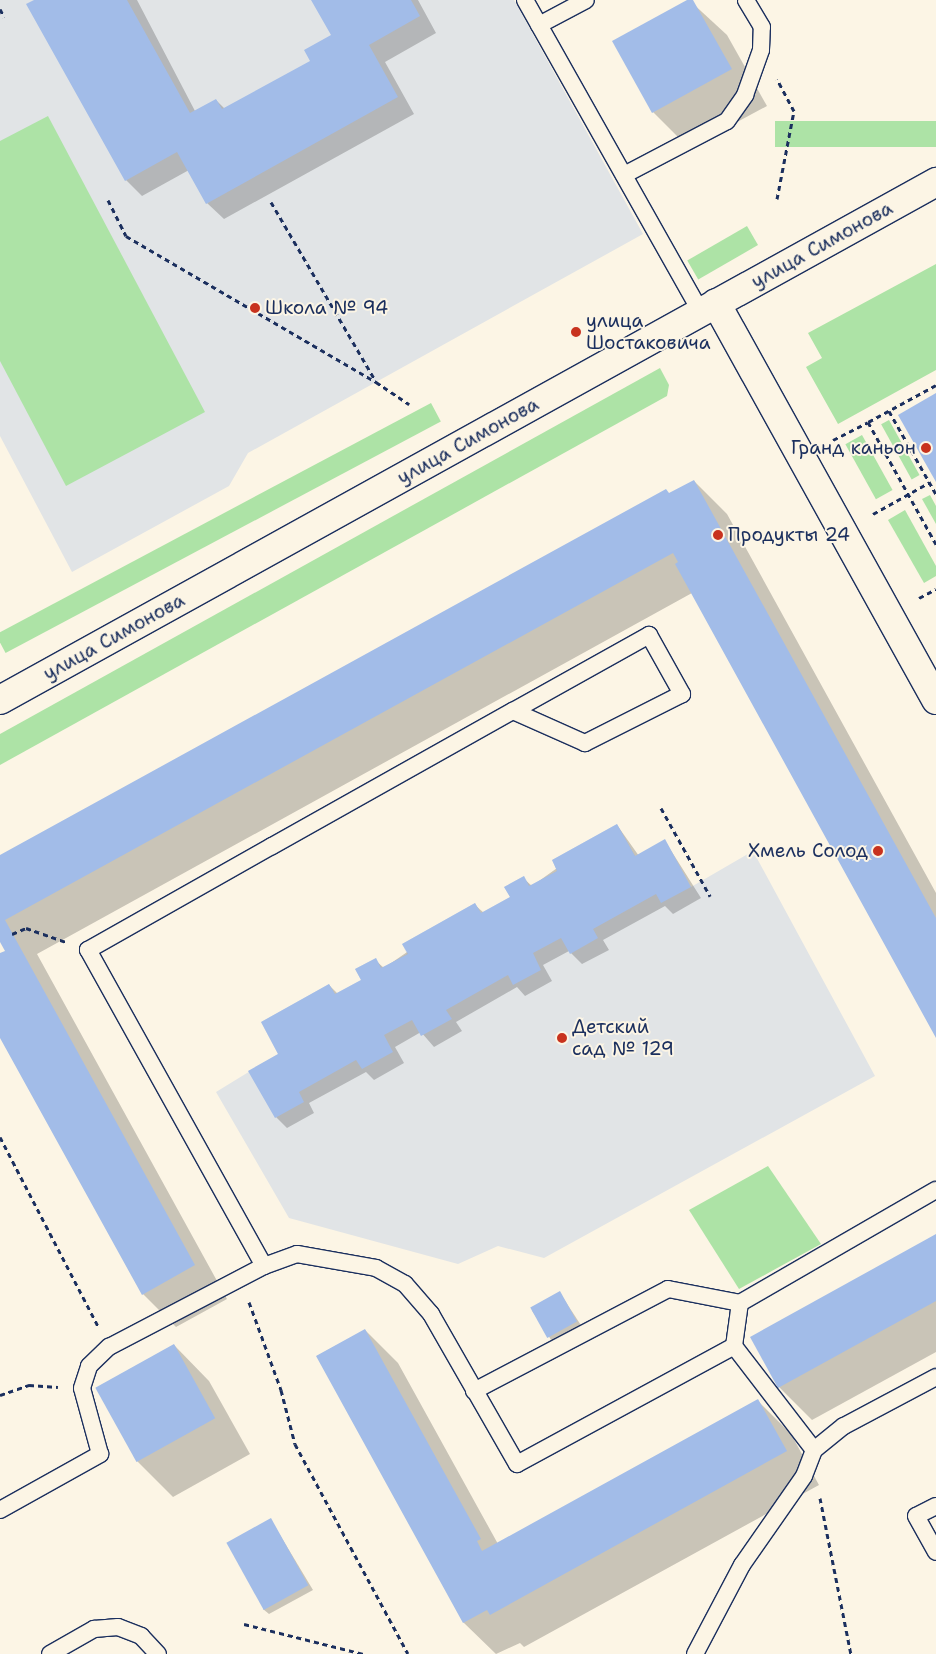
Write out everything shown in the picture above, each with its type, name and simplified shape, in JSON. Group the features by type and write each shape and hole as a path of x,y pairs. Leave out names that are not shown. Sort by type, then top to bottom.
{"street":[{"name":"улица Симонова","path":"0,700 936,182"},
{"path":"709,308 936,700"}],"lane":[{"path":"525,0 624,175 709,308"},
{"path":"539,25 586,0"},
{"path":"624,175 727,121 745,95 761,50 762,27 746,0"},
{"path":"264,1266 88,950 513,711 649,635 682,694 585,743 513,711"},
{"path":"474,1391 668,1289 740,1303 936,1190"},
{"path":"0,1510 100,1454 82,1388 89,1366 109,1347 264,1266 297,1254 329,1257 376,1268 405,1284 431,1314 516,1464 734,1346"},
{"path":"740,1303 734,1346 814,1450"},
{"path":"695,1654 742,1565 804,1476 814,1450 844,1426 936,1377"},
{"path":"936,1506 916,1516 936,1552"},
{"path":"50,1654 94,1629 118,1627 141,1636 158,1654"}],"path":[{"path":"0,9 4,17"},
{"path":"761,50 794,111 777,199"},
{"path":"108,200 126,236 376,382 409,404"},
{"path":"271,202 376,382"},
{"path":"833,440 936,385"},
{"path":"890,411 936,494"},
{"path":"868,422 936,544"},
{"path":"873,514 930,482"},
{"path":"919,598 936,589"},
{"path":"661,808 710,896"},
{"path":"12,934 26,928 88,950"},
{"path":"0,1137 109,1347"},
{"path":"240,1278 282,1390 295,1444 408,1654"},
{"path":"0,1395 29,1385 82,1388"},
{"path":"819,1496 851,1654"},
{"path":"244,1624 363,1654"}],"shaded area":[{"name":"Школа № 94","path":"0,0 514,0 643,234 248,453 229,486 72,572 0,436"},
{"name":"Детский сад № 129","path":"617,824 635,856 691,887 753,851 875,1076 544,1258 498,1246 458,1264 289,1218 216,1092 278,1054 261,1022 329,984 335,994 361,980 355,969 376,958 382,968 407,954 402,944 475,903 481,913 510,897 504,887 524,876 530,886 557,871 552,860"}],"green space":[{"path":"48,116 205,412 66,486 0,361 0,141"},
{"path":"775,121 936,121 936,147 775,147"},
{"path":"747,226 758,245 698,280 687,260"},
{"path":"936,264 936,370 838,424 806,367 822,358 808,333"},
{"path":"660,368 669,385 667,396 0,765 0,734"},
{"path":"431,403 441,422 6,653 0,643 0,632"},
{"path":"889,420 920,475 912,479 881,424"},
{"path":"862,435 893,490 876,499 845,444"},
{"path":"930,495 936,506 936,524 922,499"},
{"path":"905,510 936,566 936,576 924,583 888,520"},
{"path":"768,1166 821,1244 739,1289 689,1210"}],"building":[{"path":"34,0 127,0 190,113 216,99 222,109 310,61 304,50 331,35 311,0 411,0 420,16 369,45 398,97 206,204 177,152 125,181 26,4"},
{"path":"687,0 693,0 732,69 652,113 612,41"},
{"name":"Гранд каньон","path":"936,393 936,482 898,415"},
{"path":"694,480 936,918 936,1038 675,564 678,562 673,553 5,920 195,1265 142,1295 0,1038 0,953 5,951 0,942 0,855 666,489 669,493"},
{"path":"617,824 635,856 665,839 691,887 661,903 656,894 593,929 598,938 570,954 561,938 533,953 541,970 513,985 508,975 446,1010 452,1019 421,1036 412,1020 384,1035 393,1052 362,1069 356,1060 299,1092 304,1102 275,1118 248,1071 278,1054 261,1022 329,984 335,994 361,980 355,969 376,958 381,968 408,954 402,944 475,903 481,913 510,897 504,887 524,876 529,886 557,871 552,860"},
{"path":"936,1234 936,1301 778,1388 750,1337"},
{"path":"560,1291 577,1322 547,1338 530,1307"},
{"path":"365,1329 481,1539 477,1541 482,1551 758,1399 787,1451 490,1615 487,1610 463,1623 316,1356"},
{"path":"174,1344 215,1418 136,1462 95,1388"},
{"path":"271,1518 308,1585 264,1610 226,1543"}],"place":[{"name":"Школа № 94","path":"255,308"},
{"name":"улица Шостаковича","path":"576,332"},
{"name":"Гранд каньон","path":"926,448"},
{"name":"Продукты 24","path":"718,535"},
{"name":"Хмель Солод","path":"878,851"},
{"name":"Детский сад № 129","path":"562,1038"}]}
